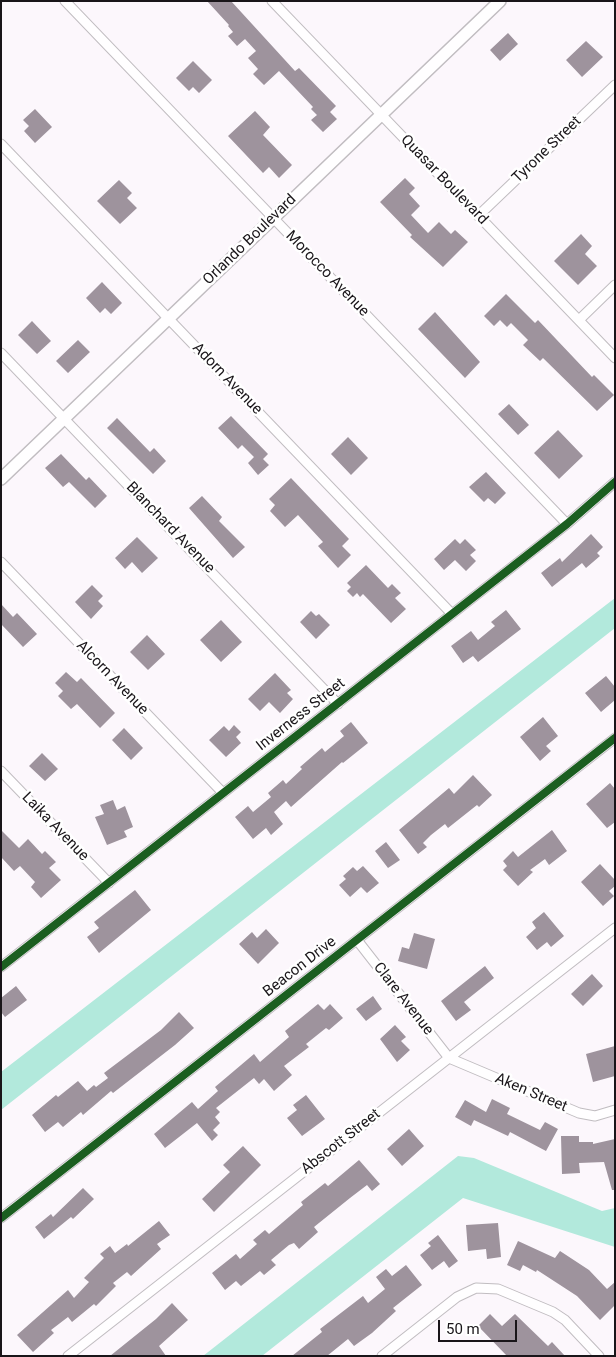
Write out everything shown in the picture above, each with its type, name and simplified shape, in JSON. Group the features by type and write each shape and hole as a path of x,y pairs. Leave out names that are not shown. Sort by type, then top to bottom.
{"street":[{"name":"Morocco Avenue","path":"65,1 567,524"},
{"name":"Orlando Boulevard","path":"1,479 500,1"},
{"name":"Quasar Boulevard","path":"278,3 381,115 615,358"},
{"name":"Tyrone Street","path":"478,216 615,85"},
{"name":"Adorn Avenue","path":"1,144 452,614"},
{"path":"579,320 615,285"},
{"name":"Blanchard Avenue","path":"1,353 338,704"},
{"name":"Inverness Street","path":"1,967 567,524 615,482"},
{"name":"Alcorn Avenue","path":"1,562 223,793"},
{"name":"Beacon Drive","path":"1,1218 615,738"},
{"name":"Laika Avenue","path":"1,771 108,883"},
{"name":"Abscott Street","path":"68,1356 615,928"},
{"name":"Clare Avenue","path":"357,940 449,1058"},
{"name":"Aken Street","path":"449,1058 579,1113 595,1116 615,1110"},
{"path":"382,1356 463,1294 476,1288 498,1289 553,1312 565,1320 599,1356"},
{"path":"391,1348 398,1356"}],"shaded area":[{"path":"615,598 615,628 1,1110 1,1072"},
{"path":"458,1156 474,1158 602,1211 615,1208 615,1247 463,1198 262,1356 203,1356"}],"building":[{"path":"207,1 231,1 295,71 299,68 336,106 330,112 337,119 323,132 311,120 317,115 311,109 313,107 279,71 264,85 253,74 258,69 248,58 256,51 245,39 237,46 228,36 233,32 229,25"},
{"path":"508,33 518,44 500,61 490,50"},
{"path":"586,41 603,57 582,77 566,60"},
{"path":"193,61 212,80 199,93 193,87 189,91 176,78"},
{"path":"35,109 52,127 35,143 24,131 29,126 23,120"},
{"path":"255,111 270,127 263,135 292,165 279,178 269,167 263,173 228,136"},
{"path":"405,178 415,188 409,194 420,206 411,215 428,233 439,222 451,234 455,230 468,242 443,267 410,237 412,235 380,202"},
{"path":"119,180 132,193 127,198 137,208 120,224 97,201"},
{"path":"581,234 592,246 585,254 597,266 578,285 554,261"},
{"path":"102,282 122,303 111,314 105,308 100,313 86,298"},
{"path":"506,294 535,323 538,320 592,377 594,375 614,395 597,411 543,358 540,361 523,345 528,340 511,323 507,327 500,320 494,326 484,316"},
{"path":"435,312 480,362 465,378 418,329"},
{"path":"32,321 51,341 37,354 18,335"},
{"path":"78,340 90,352 68,373 56,361"},
{"path":"509,404 529,425 518,435 498,414"},
{"path":"231,416 268,454 263,459 269,465 258,475 248,463 254,457 242,445 238,449 218,428"},
{"path":"117,418 150,452 154,448 166,461 153,474 107,428"},
{"path":"558,430 583,456 559,479 534,453"},
{"path":"348,437 368,458 351,475 331,454"},
{"path":"61,454 86,480 89,477 107,496 95,508 69,482 63,487 45,468"},
{"path":"486,472 506,493 495,504 488,498 484,502 469,487"},
{"path":"291,478 349,539 342,546 351,555 338,568 318,546 323,542 298,515 285,527 270,511 275,505 269,499"},
{"path":"202,496 222,517 219,521 245,547 233,558 189,508"},
{"path":"591,534 603,547 597,553 600,556 586,568 582,563 552,587 541,573 560,558 562,562"},
{"path":"137,537 158,558 142,573 132,562 125,569 115,558"},
{"path":"455,539 460,544 465,539 476,550 470,555 476,561 466,571 455,560 444,570 434,559"},
{"path":"366,565 388,588 392,584 401,593 395,598 406,609 391,623 363,594 360,597 357,593 353,597 347,591 351,587 347,583"},
{"path":"92,585 103,596 98,601 103,606 91,619 75,602"},
{"path":"1,604 13,617 17,613 37,634 23,647 1,624"},
{"path":"506,610 521,629 478,662 473,656 463,663 451,646 471,631 478,640 495,626 491,622"},
{"path":"311,611 316,616 319,614 330,625 316,639 300,622"},
{"path":"221,620 242,642 221,662 200,640"},
{"path":"147,635 165,654 148,670 130,652"},
{"path":"66,672 77,682 81,678 115,713 100,728 77,704 71,709 58,696 63,691 55,683"},
{"path":"275,673 291,690 287,693 293,699 280,713 269,702 260,711 248,699"},
{"path":"606,676 615,687 615,700 601,712 585,693"},
{"path":"543,717 558,736 546,746 551,751 540,761 520,737"},
{"path":"351,722 368,743 342,762 291,807 286,801 274,812 283,824 271,835 266,828 253,839 235,817 248,806 253,812 271,797 268,793 283,780 286,784 302,769 300,767 322,748 325,752 344,736 340,731"},
{"path":"234,725 241,732 236,737 241,743 226,757 209,740 224,726 229,731"},
{"path":"124,728 143,748 131,760 112,740"},
{"path":"42,753 58,769 45,781 29,766"},
{"path":"473,775 492,795 479,807 477,805 448,828 445,824 431,835 423,843 427,847 418,854 399,830 449,788 454,794"},
{"path":"610,783 615,789 615,822 607,828 586,804"},
{"path":"113,800 117,810 125,806 133,827 124,831 127,837 107,845 95,817 104,814 100,805"},
{"path":"1,830 19,848 28,839 42,854 45,851 56,862 49,868 61,880 41,898 31,887 35,882 20,866 14,871 1,857"},
{"path":"552,830 567,851 549,865 545,859 530,870 533,872 518,886 503,870 507,866 503,861 513,851 518,857"},
{"path":"386,842 400,860 388,868 375,851"},
{"path":"600,864 615,880 615,886 609,891 614,896 603,906 581,882"},
{"path":"363,866 379,883 367,893 361,887 350,897 339,885 346,879 343,876 353,867 357,871"},
{"path":"135,890 151,910 99,953 87,937 99,928 94,922"},
{"path":"544,912 564,936 551,947 547,942 537,950 526,937 536,928 532,922"},
{"path":"266,929 279,943 258,964 239,944 252,932 257,938"},
{"path":"414,933 435,939 427,969 398,961 402,947 409,949"},
{"path":"485,966 494,978 464,1002 471,1010 456,1021 441,1001"},
{"path":"592,974 603,986 583,1006 571,994"},
{"path":"16,986 27,1000 5,1017 1,1012 1,998"},
{"path":"373,996 382,1009 366,1021 356,1009"},
{"path":"318,1004 324,1010 330,1004 343,1018 329,1030 326,1028 306,1044 309,1047 284,1066 292,1075 274,1091 264,1079 259,1084 254,1078 216,1108 220,1112 215,1117 220,1123 213,1130 218,1135 212,1141 197,1123 165,1148 154,1134 192,1102 198,1109 218,1091 215,1087 254,1054 260,1062 289,1037 285,1031"},
{"path":"179,1012 194,1028 175,1045 113,1093 111,1091 83,1115 81,1112 63,1127 58,1122 45,1132 32,1115 56,1095 58,1097 78,1081 87,1091 94,1085 96,1087 108,1078 104,1073 161,1030"},
{"path":"395,1025 406,1037 401,1041 410,1050 397,1062 380,1039"},
{"path":"615,1046 615,1076 593,1082 586,1054"},
{"path":"306,1095 325,1119 302,1136 287,1118 297,1110 293,1105"},
{"path":"492,1099 510,1108 507,1114 540,1130 545,1122 558,1129 546,1151 510,1132 508,1136 474,1120 471,1126 455,1117 465,1100 486,1112"},
{"path":"409,1129 424,1146 402,1166 387,1149"},
{"path":"561,1136 579,1136 579,1142 593,1142 593,1144 615,1139 615,1190 612,1190 604,1162 579,1163 580,1173 562,1174"},
{"path":"243,1146 261,1165 214,1212 202,1199 230,1172 223,1165"},
{"path":"359,1160 380,1184 372,1191 367,1185 350,1198 314,1227 318,1232 299,1249 294,1243 289,1245 271,1260 276,1265 264,1275 260,1271 241,1286 236,1281 225,1290 212,1273 236,1254 240,1259 257,1244 253,1240 265,1230 269,1234 303,1205 301,1202 325,1183 328,1186"},
{"path":"83,1188 94,1199 73,1219 71,1217 44,1239 35,1227 51,1214 53,1217"},
{"path":"159,1221 170,1235 157,1244 161,1249 131,1276 127,1272 113,1283 116,1286 96,1306 94,1304 72,1322 68,1317 51,1330 54,1333 33,1352 17,1335 68,1290 74,1298 89,1282 84,1278 104,1258 100,1254 110,1246 115,1253 127,1244 128,1246"},
{"path":"498,1223 501,1257 487,1259 486,1249 468,1251 466,1225"},
{"path":"438,1235 458,1261 449,1268 444,1261 432,1270 420,1255 431,1246 428,1243"},
{"path":"518,1241 555,1258 560,1251 589,1270 607,1289 615,1282 615,1305 600,1320 577,1296 537,1270 536,1272 523,1265 520,1271 507,1265"},
{"path":"406,1265 422,1285 393,1308 396,1311 372,1333 354,1346 348,1339 327,1356 292,1356 322,1332 320,1329 363,1296 368,1303 385,1289 376,1277 386,1269 392,1276"},
{"path":"172,1303 188,1320 159,1346 166,1356 110,1356 156,1319"},
{"path":"490,1314 502,1326 515,1314 548,1346 552,1342 565,1356 507,1356 478,1326"}],"cycle path":[{"path":"1,967 567,524 615,482"},
{"path":"1,1218 615,738"}]}
